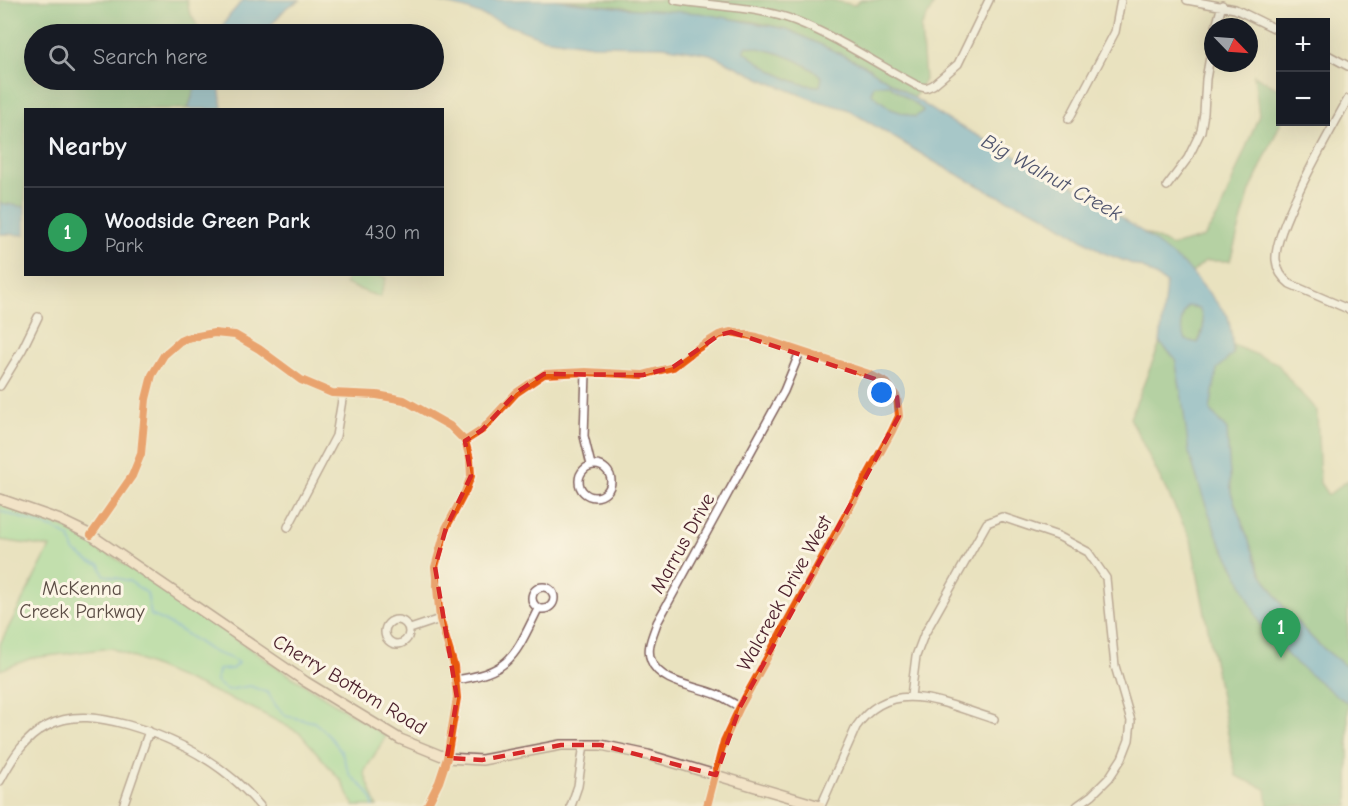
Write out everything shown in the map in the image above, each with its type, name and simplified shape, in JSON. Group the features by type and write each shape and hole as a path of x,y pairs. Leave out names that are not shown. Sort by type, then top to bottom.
{"main road":[{"name":"Cherry Bottom Road","path":"0,499 60,520 91,535 306,682 400,738 447,758 482,760 561,745 601,745 648,755 821,806"}],"street":[{"path":"675,0 766,12 796,21 918,86 926,87 933,85 955,68 963,57 972,31 989,0"},
{"path":"1069,119 1115,32 1121,0"},
{"path":"1187,0 1222,5 1276,29"},
{"path":"1218,18 1222,5"},
{"path":"1330,56 1348,66"},
{"path":"1167,186 1188,158 1202,130 1207,72"},
{"path":"1348,99 1293,206 1276,259 1283,278 1290,284 1348,309"},
{"path":"0,386 22,350 38,317"},
{"name":"Walcreek Drive West","path":"465,441 483,429 516,393 544,374 586,372 643,375 673,368 695,350 719,335 731,332 758,337 869,374 887,383 897,397 899,416 892,431 740,707 724,741 707,806"},
{"path":"91,535 125,486 137,464 144,442 146,399 152,375 164,355 180,342 202,334 235,335 259,349 301,381 332,393 377,395 404,400 450,426 465,441 470,459 471,476 446,528 435,567 440,619 454,666 457,698 447,758 439,782 427,806"},
{"name":"Marrus Drive","path":"740,707 717,694 675,681 658,670 651,660 649,648 657,623 784,391 800,352"},
{"path":"586,372 585,436 591,465"},
{"path":"288,527 336,436 343,394"},
{"path":"591,465 602,466 608,470 611,478 610,488 599,497 585,494 579,485 581,473 591,465"},
{"path":"911,696 916,656 924,635 984,527 992,519 1002,517 1058,536 1081,547 1088,552 1106,578 1115,666 1131,721 1129,740 1122,758 1109,778 1077,806"},
{"path":"455,680 478,677 502,667 513,656 538,609"},
{"path":"410,629 440,619"},
{"path":"821,806 850,738 863,717 883,702 892,698 911,696 994,719"},
{"path":"0,781 30,737 59,721 92,717 149,731 178,742 220,768 241,785 260,806"},
{"path":"123,806 149,731"},
{"path":"571,806 578,786 584,744"}],"highlighted area":[{"path":"731,332 887,383 897,397 899,416 740,707 716,775 601,745 561,745 482,760 447,758 457,698 435,567 446,528 471,476 465,441 482,430 516,393 544,374 643,375 673,367 719,335"}],"green space":[{"path":"0,0 187,0 189,11 196,24 24,24 24,90 195,90 188,108 24,108 24,207 0,203"},
{"path":"555,0 831,0 854,5 861,0 936,0 921,28 925,80 914,98 864,65 787,29 750,21"},
{"path":"747,46 777,53 806,65 822,77 820,86 800,83 780,75 744,51"},
{"path":"1254,75 1276,88 1276,126 1279,126 1250,191 1230,261 1205,261 1192,273 1141,231 1172,246 1204,237 1219,214 1259,115"},
{"path":"888,84 924,110 915,117 891,109 871,93 874,85"},
{"path":"348,276 386,278 380,297 345,284"},
{"path":"1188,306 1199,308 1205,322 1198,343 1186,340 1183,331 1181,323"},
{"path":"1160,343 1175,358 1182,398 1218,538 1237,573 1334,694 1348,703 1348,806 1268,806 1266,789 1236,776 1191,540 1130,418"},
{"path":"1233,345 1277,363 1317,411 1320,483 1328,495 1348,480 1348,668 1318,644 1287,612 1261,573 1231,493 1227,430 1210,410 1217,368 1233,354"},
{"name":"McKenna Creek Parkway","path":"0,503 64,527 117,559 280,669 386,736 364,772 377,806 354,806 342,782 300,733 252,708 111,648 32,658 0,670 0,644 50,547 0,540"}],"water":[{"path":"243,0 301,0 287,7 272,24 224,24"},
{"name":"Big Walnut Creek","path":"430,0 555,0 623,8 700,13 787,29 864,65 948,120 1076,187 1141,231 1188,268 1228,316 1233,354 1217,369 1210,410 1227,430 1231,493 1261,573 1287,612 1318,644 1348,668 1348,703 1291,659 1260,624 1218,538 1189,453 1175,358 1160,343 1166,283 1143,268 1104,253 1042,214 994,194 938,164 847,109 814,100 768,82 710,54 663,46 593,45 542,38 466,9","holes":["747,46 777,53 806,65 822,77 820,86 800,83 780,75 744,51","888,84 923,111 915,117 891,109 871,93 874,85","1188,306 1199,308 1203,326 1198,343 1186,340 1181,323"]},
{"path":"195,90 220,90 222,108 188,108"},
{"path":"0,203 24,207 24,235 0,234"}],"waterway":[{"path":"0,511 55,529 70,538 74,551 90,562 100,565 104,575 129,581 147,593 151,615 212,651 238,663 232,669 218,670 216,682 227,690 250,686 268,693 286,716 314,722 328,734 341,751 350,775 366,790 373,801 373,806"}],"cycle path":[{"path":"465,441 482,430 516,393 544,374 586,372 643,375 673,367 719,335 731,332 757,337 869,374 887,383 897,397 899,416 892,431 740,707 724,741 707,806"},
{"path":"91,535 132,476 141,454 146,399 152,375 164,355 187,338 214,333 235,335 259,349 301,380 332,393 377,395 404,400 450,426 465,441 470,459 471,476 446,528 435,567 440,619 454,666 457,698 447,758 439,782 427,806"}],"place":[{"name":"Woodside Green Park","path":"1281,658"}]}
